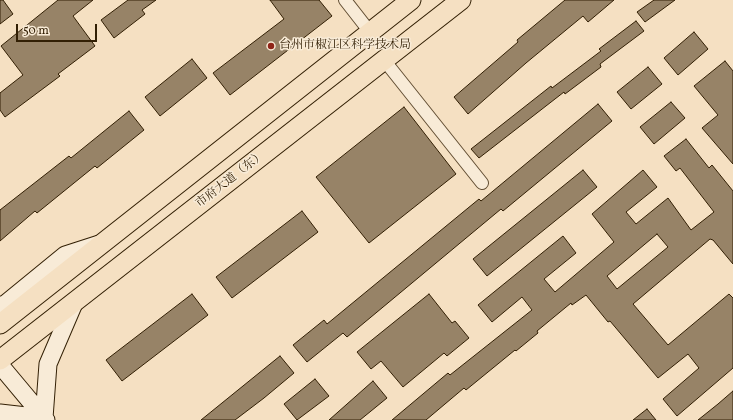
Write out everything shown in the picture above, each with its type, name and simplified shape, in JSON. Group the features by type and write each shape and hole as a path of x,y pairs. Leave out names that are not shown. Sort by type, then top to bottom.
{"main road":[{"path":"0,324 411,0"},
{"name":"市府大道（东）","path":"0,360 461,0"}],"street":[{"path":"346,0 370,32"},
{"path":"384,60 482,183"},
{"path":"0,305 4,305 65,255 103,243"},
{"path":"45,419 48,364 75,301"},
{"path":"0,365 45,419"},
{"path":"0,413 45,419"}],"building":[{"path":"0,0 3,0 13,14 0,24"},
{"path":"58,0 93,0 73,16 95,46 58,74 60,76 5,117 0,110 0,93 23,75 1,46"},
{"path":"128,0 156,0 142,10 145,14 114,38 101,20"},
{"name":"台州市椒江区科学技术局","path":"270,0 319,0 332,16 230,95 213,73 284,19"},
{"path":"565,0 614,0 588,22 583,16 468,114 454,97 518,42 517,40"},
{"path":"654,0 675,0 645,22 637,12"},
{"path":"636,21 644,31 600,64 601,67 565,94 564,92 479,158 471,149 551,86 552,88 601,51 599,49"},
{"path":"694,32 708,49 678,75 664,58"},
{"path":"192,59 207,78 160,116 145,97"},
{"path":"725,61 733,71 733,164 702,128 718,115 694,86"},
{"path":"648,67 662,84 631,109 617,92"},
{"path":"671,102 685,118 654,144 640,127"},
{"path":"598,104 612,121 503,211 501,209 347,337 343,333 307,362 293,345 324,320 327,324 479,199 481,201"},
{"path":"404,107 456,174 369,243 316,177"},
{"path":"129,111 144,130 97,168 95,166 37,213 35,211 0,241 0,210 69,156 71,158"},
{"path":"686,139 709,168 712,165 733,191 733,264 713,240 710,239 633,304 668,345 729,294 733,298 733,368 677,416 663,399 699,368 688,354 658,378 586,295 572,305 571,303 537,331 538,333 516,351 515,350 466,390 464,388 426,420 392,420 448,373 450,375 532,310 522,297 492,322 478,305 563,236 576,253 544,279 555,292 614,242 592,214 643,170 657,187 626,212 636,224 668,198 691,230 714,212 680,168 676,171 664,156","holes":["657,234 668,247 617,289 607,276"]},
{"path":"583,170 597,187 487,276 473,259"},
{"path":"302,211 318,232 232,298 216,277"},
{"path":"192,294 208,315 122,381 106,360"},
{"path":"429,294 452,323 455,321 469,338 447,356 444,353 403,387 381,361 371,369 357,352"},
{"path":"280,356 294,373 264,398 235,420 201,420"},
{"path":"315,379 329,396 297,420 284,404"},
{"path":"373,381 387,398 360,420 329,420"},
{"path":"733,391 733,420 698,420 718,404"},
{"path":"647,409 656,420 633,420"}],"place":[{"name":"台州市椒江区科学技术局","path":"271,46"}]}
